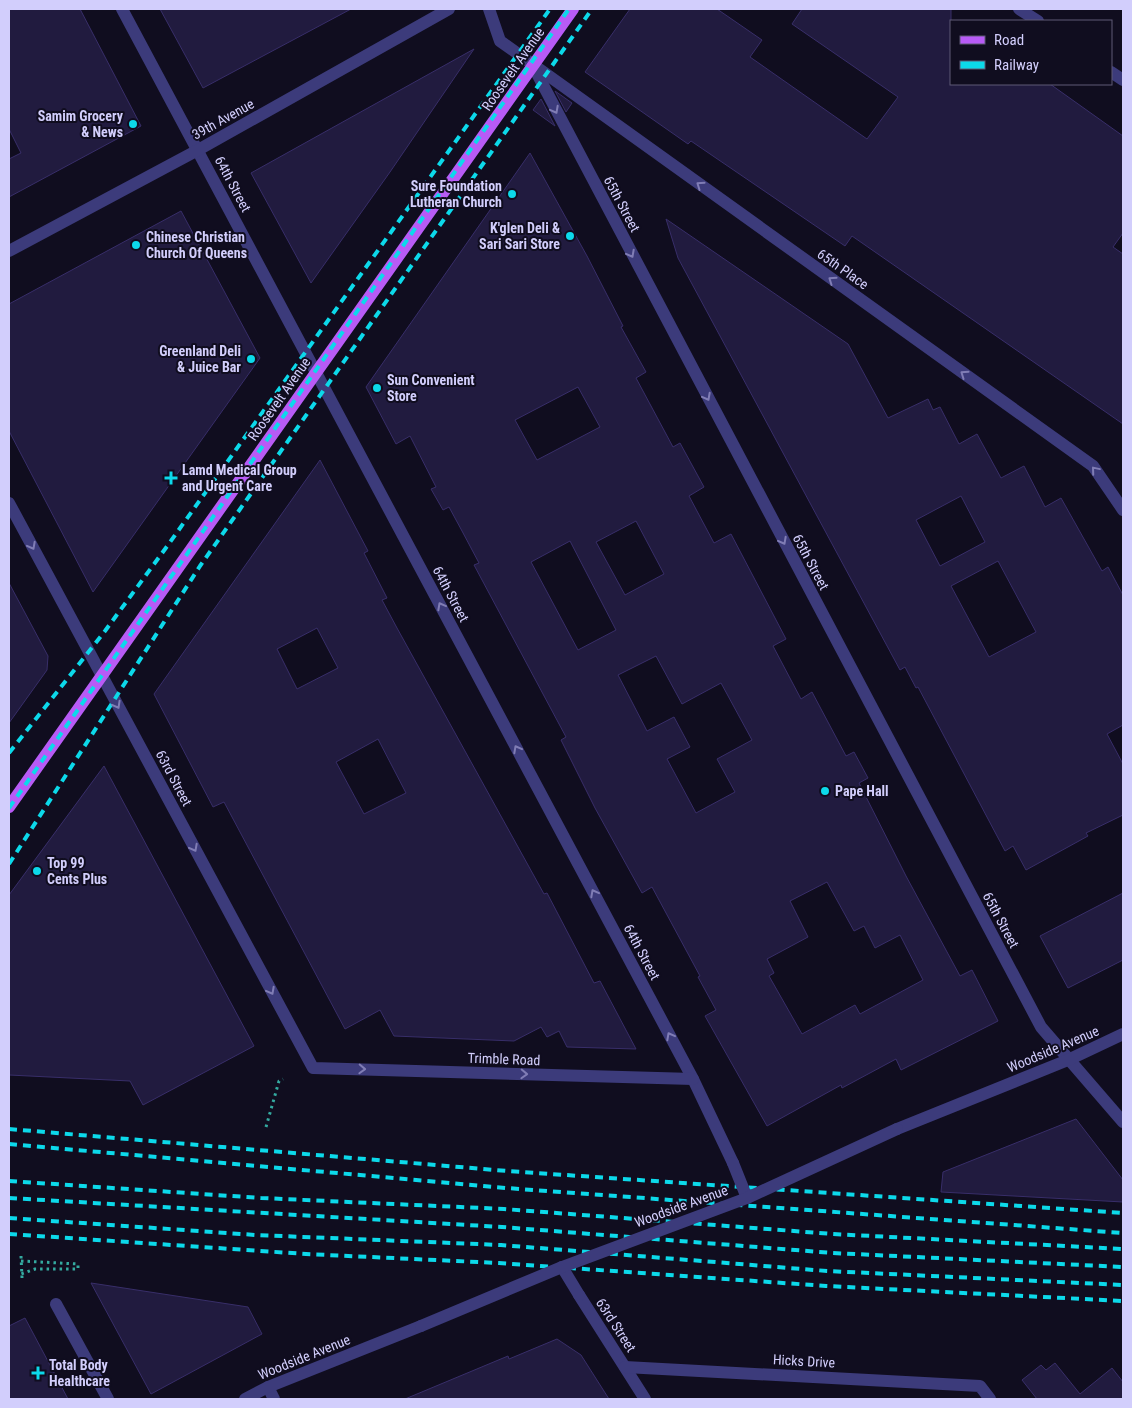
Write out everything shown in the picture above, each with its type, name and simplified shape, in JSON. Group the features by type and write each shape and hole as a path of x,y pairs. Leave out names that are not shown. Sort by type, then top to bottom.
{"main road":[{"name":"Roosevelt Avenue","path":"9,807 573,9"}],"street":[{"name":"64th Street","path":"122,9 693,1079 747,1198"},
{"name":"39th Avenue","path":"9,251 198,150 449,9"},
{"name":"65th Street","path":"489,9 500,41 533,66 1041,1028 1123,1122"},
{"path":"1020,9 1036,20"},
{"name":"65th Place","path":"533,66 1093,466 1123,510"},
{"path":"1112,73 1123,80"},
{"name":"63rd Street","path":"9,503 313,1068"},
{"name":"Woodside Avenue","path":"245,1399 268,1387 562,1267 747,1198 897,1129 1068,1060 1123,1034"},
{"name":"Trimble Road","path":"313,1068 693,1079"},
{"name":"63rd Street","path":"562,1267 645,1399"},
{"path":"56,1304 108,1399"},
{"name":"Hicks Drive","path":"625,1367 980,1386 990,1399"},
{"path":"268,1387 274,1399"}],"path":[{"path":"266,1127 279,1080 283,1079"},
{"path":"21,1256 21,1261 21,1276 35,1269 78,1269 78,1264 21,1261"}],"building":[{"path":"9,9 80,9 141,126 9,197 9,159 21,153 9,129"},
{"path":"160,9 351,9 203,88"},
{"path":"630,9 717,9 762,40 750,57 867,139 898,97 792,24 802,9 951,9 950,85 1051,85 1123,136 1123,233 1113,247 1123,254 1123,424 852,236 845,246 691,141 688,144 585,72"},
{"path":"474,49 390,172 311,283 251,173"},
{"path":"555,91 572,103 566,112"},
{"path":"541,99 555,126 533,110"},
{"path":"530,153 587,256 623,326 621,327 646,372 636,378 673,447 680,443 704,487 689,496 714,543 731,534 786,639 773,646 801,699 812,692 846,756 854,752 868,778 859,783 906,876 960,976 972,970 998,1021 901,1070 896,1059 842,1088 841,1085 767,1126 705,1016 716,1010 698,977 700,976 652,887 642,893 595,808 561,740 566,737 474,565 479,563 449,507 443,510 431,489 436,487 410,436 396,444 366,387","holes":["578,387 600,427 537,460 515,420","636,521 664,574 625,595 596,542","570,541 616,630 578,650 531,562","656,656 682,704 721,683 752,740 717,759 735,792 696,813 667,759 690,747 674,717 647,731 618,675","827,882 854,931 864,926 875,948 900,935 923,980 860,1014 855,1005 802,1034 769,976 774,973 767,959 808,937 790,901"]},
{"path":"181,211 260,358 93,592 9,431 9,304"},
{"path":"666,219 848,344 888,418 928,399 933,410 940,407 959,444 977,434 1001,478 1024,466 1045,507 1061,498 1102,571 1108,567 1123,595 1123,725 1107,734 1123,764 1123,815 1086,833 1088,836 1026,870 1013,846 1005,851 918,687 916,688 905,667 900,670 678,258","holes":["961,496 985,542 940,566 916,520","998,561 1036,632 989,657 951,586"]},
{"path":"320,460 368,551 364,553 387,598 382,600 397,628 544,894 547,893 594,983 600,981 636,1049 567,1047 559,1031 547,1037 541,1027 514,1041 394,1036 380,1010 345,1029 224,802 213,807 154,694","holes":["317,628 338,668 297,689 277,649","378,739 406,793 364,814 336,762"]},
{"path":"9,583 48,656 47,670 9,723"},
{"path":"104,766 254,1046 143,1105 130,1081 9,1075 9,895"},
{"path":"1123,893 1123,960 1068,988 1040,936"},
{"path":"1076,1119 1123,1180 1123,1202 941,1192 943,1172"},
{"path":"91,1283 248,1307 262,1334 151,1394"},
{"name":"Total Body Healthcare","path":"25,1318 68,1399 9,1399 9,1326"},
{"path":"557,1339 581,1355 609,1399 405,1399 508,1356 509,1359"},
{"path":"1055,1363 1080,1394 1112,1368 1123,1382 1123,1399 1037,1399 1022,1380 1041,1365 1046,1370"}],"railway":[{"path":"9,753 105,631 168,545 550,9"},
{"path":"9,808 569,9"},
{"path":"9,864 200,566 592,9"},
{"path":"9,1129 507,1171 1123,1213"},
{"path":"9,1144 506,1188 1123,1233"},
{"path":"9,1181 261,1198 504,1209 833,1234 1123,1249"},
{"path":"9,1198 502,1227 833,1253 1123,1267"},
{"path":"9,1218 256,1235 501,1245 827,1271 1123,1285"},
{"path":"9,1234 306,1254 499,1263 826,1286 1123,1301"}],"place":[{"name":"Samim Grocery & News","path":"133,124"},
{"name":"Sure Foundation Lutheran Church","path":"512,194"},
{"name":"K'glen Deli & Sari Sari Store","path":"570,236"},
{"name":"Chinese Christian Church Of Queens","path":"136,245"},
{"name":"Greenland Deli & Juice Bar","path":"251,359"},
{"name":"Sun Convenient Store","path":"377,388"},
{"name":"Lamd Medical Group and Urgent Care","path":"171,478"},
{"name":"Pape Hall","path":"825,791"},
{"name":"Top 99 Cents Plus","path":"37,871"},
{"name":"Total Body Healthcare","path":"38,1373"}]}
